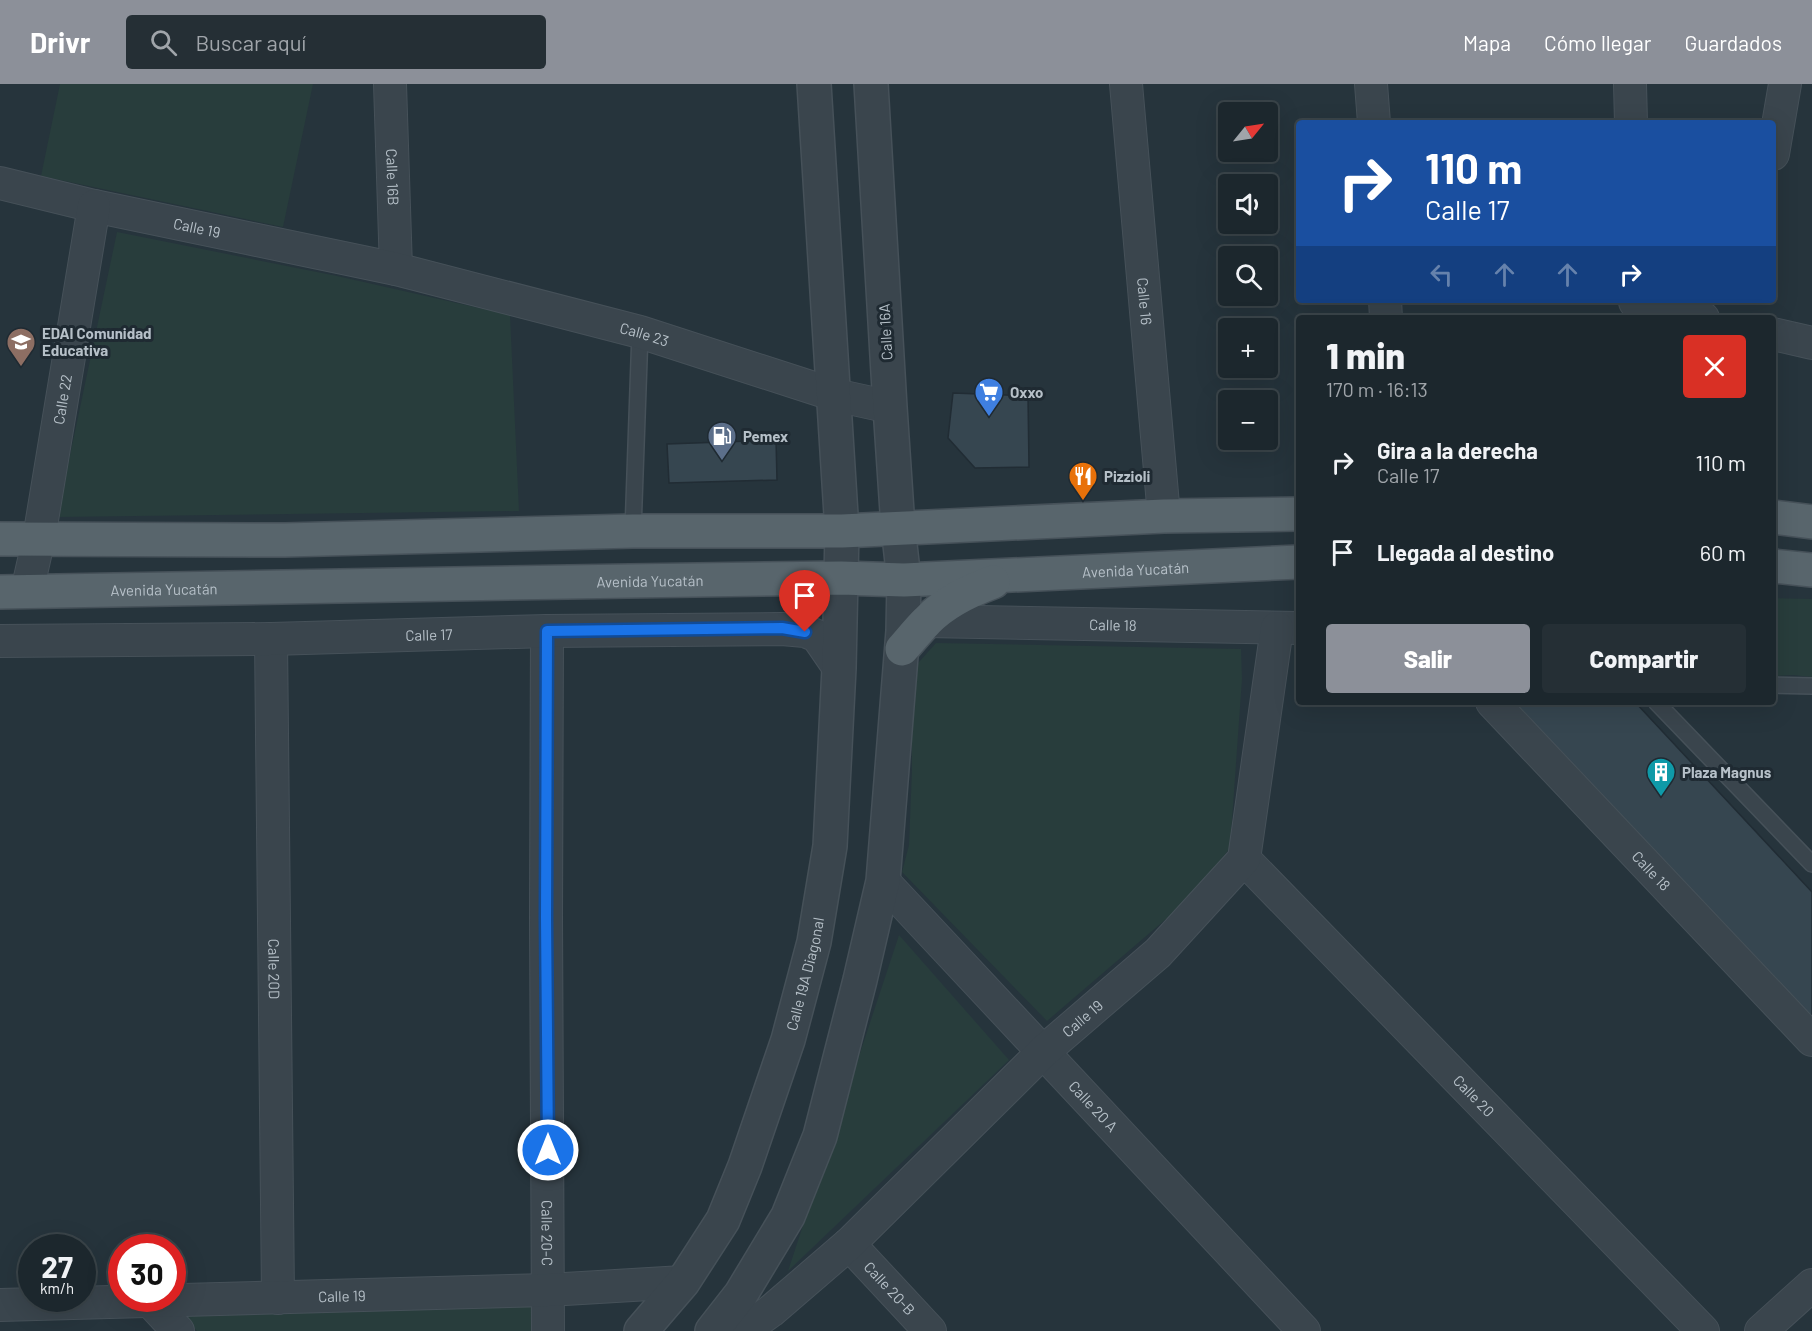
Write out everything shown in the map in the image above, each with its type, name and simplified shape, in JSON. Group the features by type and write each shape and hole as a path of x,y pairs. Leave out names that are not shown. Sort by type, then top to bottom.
{"main road":[{"path":"0,539 285,540 633,531 842,531 1164,516 1296,514"},
{"path":"1776,517 1812,522"},
{"name":"Avenida Yucatán","path":"14,591 841,578 904,580 1296,562"},
{"path":"1776,566 1812,570"},
{"path":"902,650 927,621 948,603 976,588 1007,576"}],"street":[{"name":"Calle 16B","path":"390,84 396,270"},
{"path":"814,84 835,395 842,531 841,578"},
{"name":"Calle 16A","path":"871,84 890,407 904,580"},
{"name":"Calle 16","path":"1126,84 1164,516"},
{"path":"1371,84 1374,120"},
{"path":"1630,84 1631,120"},
{"path":"1776,136 1785,84"},
{"name":"Calle 19","path":"0,183 94,206 396,270"},
{"name":"Calle 22","path":"14,591 39,538 94,206"},
{"name":"Calle 23","path":"396,270 640,332 835,395 890,407"},
{"path":"1635,307 1684,315"},
{"path":"1776,335 1812,343"},
{"name":"Calle 19A Diagonal","path":"641,1331 683,1282 723,1220 745,1166 788,1040 814,942 830,846 841,578"},
{"path":"712,1331 741,1294 788,1216 820,1136 860,980 883,880 902,650 904,580"},
{"name":"Calle 18","path":"927,621 1288,628"},
{"name":"Calle 17","path":"0,641 272,639 547,631 782,628 817,636 839,668"},
{"path":"1244,859 1288,628"},
{"name":"Calle 20-C","path":"547,631 548,1331"},
{"name":"Calle 20D","path":"272,639 278,1298"},
{"name":"Calle 18","path":"1495,705 1812,1040"},
{"name":"Calle 19","path":"743,1331 771,1311 849,1244 1044,1051 1158,953 1244,859"},
{"name":"Calle 20","path":"1244,859 1703,1331"},
{"name":"Calle 20 A","path":"883,880 1304,1331"},
{"name":"Calle 20-B","path":"849,1244 930,1331"},
{"name":"Calle 19","path":"186,1301 548,1290 683,1282"},
{"path":"1761,1331 1812,1285"},
{"name":"Calle 19","path":"0,1305 108,1303"},
{"path":"161,1312 178,1331"}],"lane":[{"path":"633,531 640,332"},
{"path":"1776,685 1812,686"},
{"path":"1659,705 1812,864"}],"green space":[{"path":"60,84 313,84 283,227 41,176"},
{"path":"117,232 337,276 510,315 519,511 57,517"},
{"path":"1776,598 1812,599 1812,677 1776,676"},
{"path":"936,643 1241,649 1242,679 1230,848 1194,895 1047,1021 902,872 909,845 912,769 911,671"},
{"path":"899,935 1009,1060 788,1271"},
{"path":"536,1302 537,1331 197,1331 179,1312 186,1312 186,1310"}],"building":[{"name":"Oxxo","path":"953,393 1028,396 1029,467 975,468 948,438"},
{"name":"Pemex","path":"776,440 777,480 669,483 667,444"},
{"name":"Plaza Magnus","path":"1514,705 1638,705 1812,892 1812,1026"}],"place":[{"name":"EDAI Comunidad Educativa","path":"21,368"},
{"name":"Oxxo","path":"989,418"},
{"name":"Pemex","path":"722,462"},
{"name":"Pizzioli","path":"1083,502"},
{"name":"Plaza Magnus","path":"1661,798"}],"route":[{"path":"548,1150 547,631 782,628 805,632"}]}
